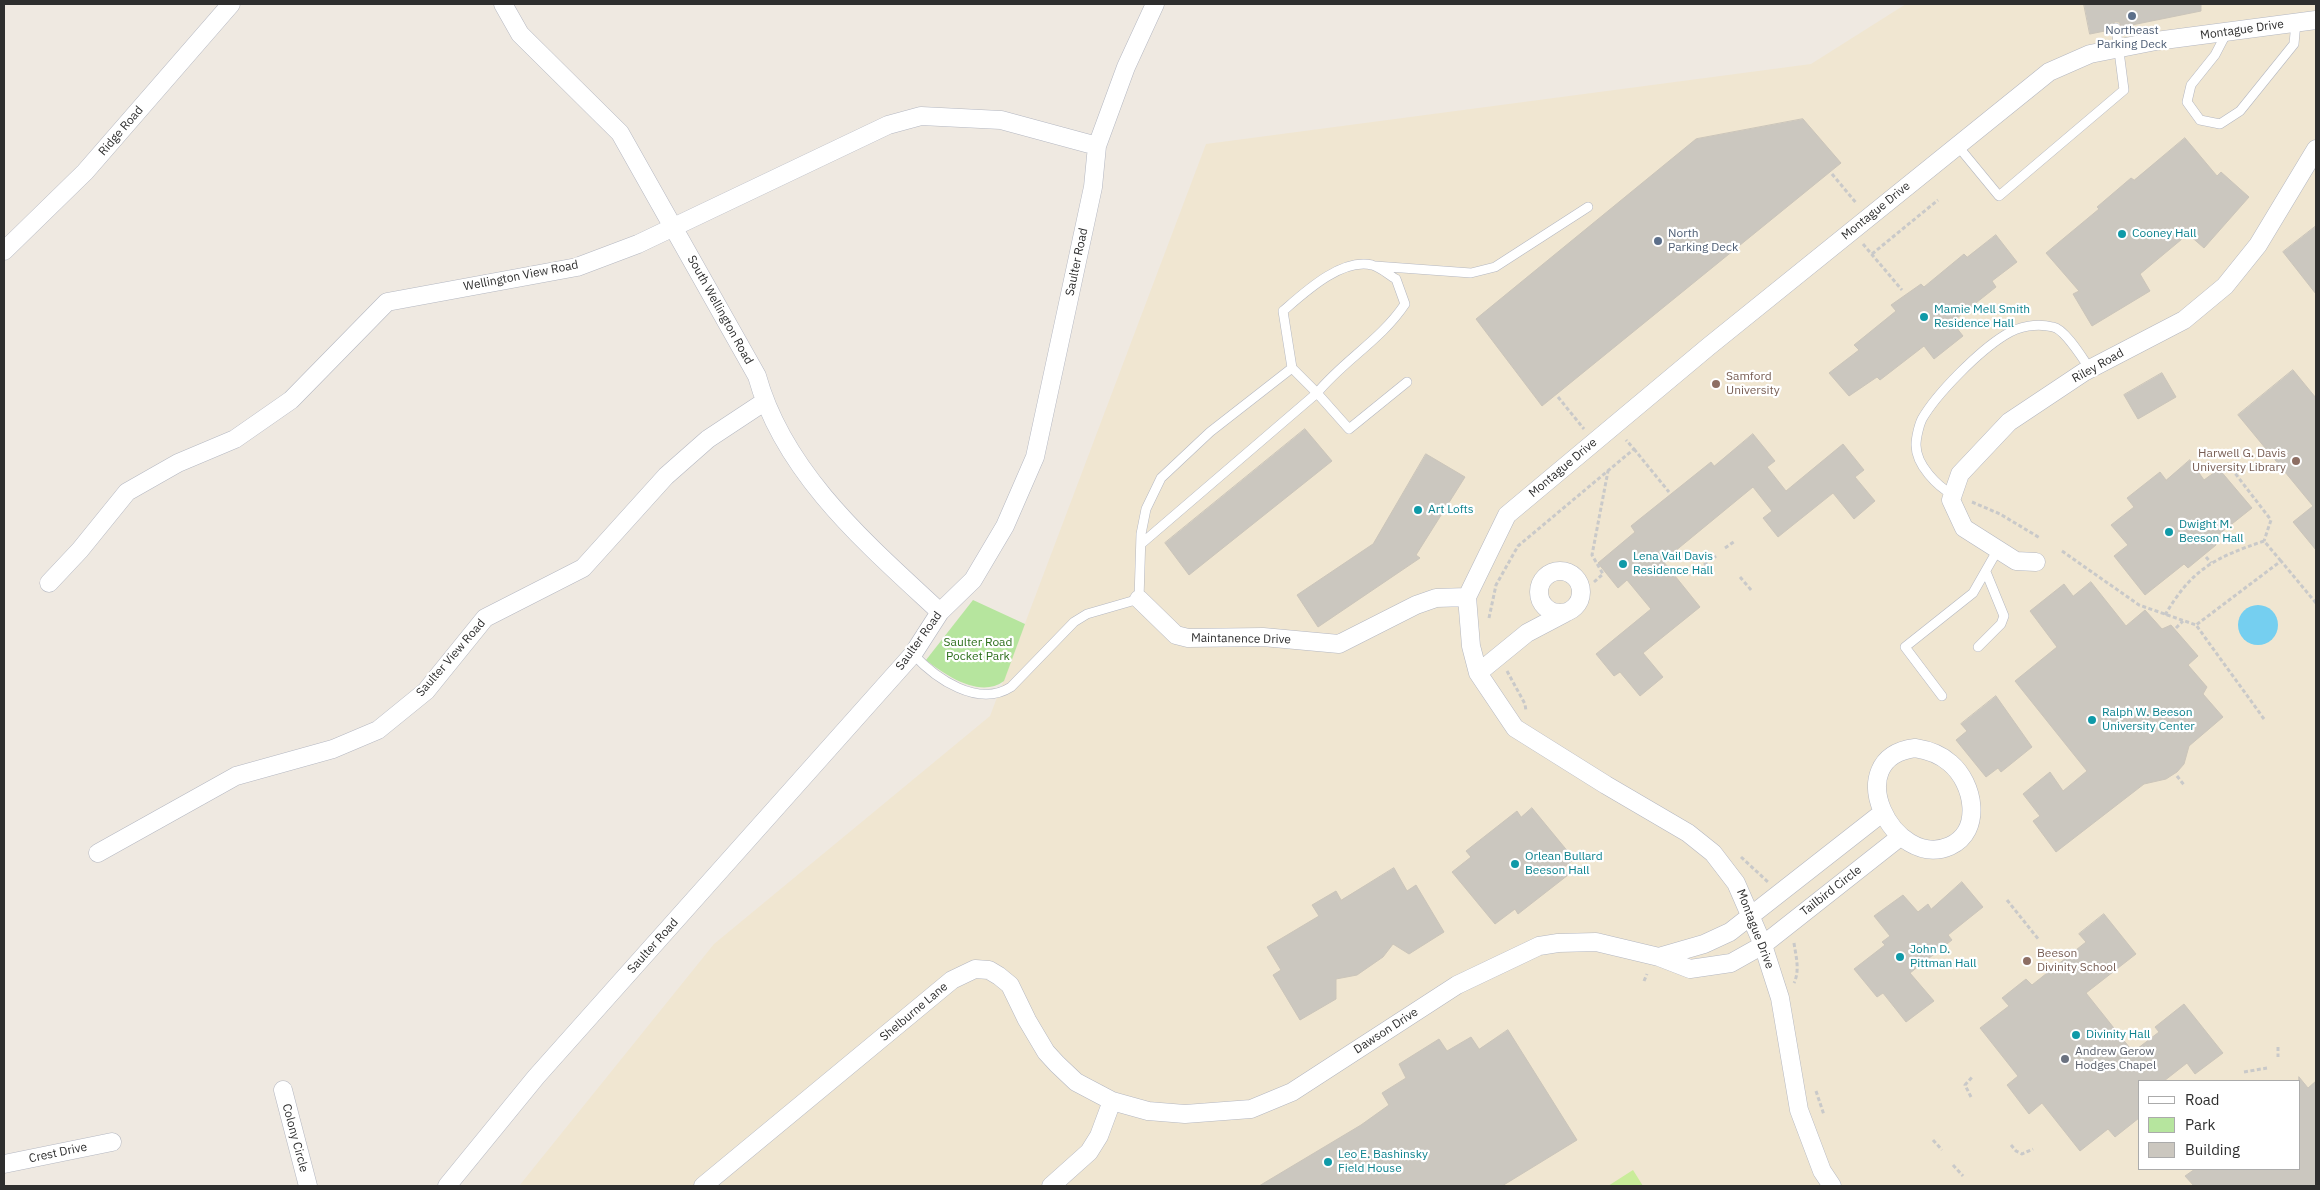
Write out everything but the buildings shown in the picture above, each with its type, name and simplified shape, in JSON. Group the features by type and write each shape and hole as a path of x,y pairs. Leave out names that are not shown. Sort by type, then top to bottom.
{"street":[{"name":"Ridge Road","path":"4,252 85,172 231,4"},
{"name":"South Wellington Road","path":"503,4 520,34 620,133 757,376 764,402 798,463 851,529 940,612"},
{"name":"Saulter Road","path":"447,1186 536,1077 913,654 940,612 977,572 1005,526 1035,457 1093,187 1097,146 1126,67 1155,4"},
{"name":"Montague Drive","path":"1832,1186 1822,1171 1799,1110 1780,998 1763,945 1736,883 1713,853 1688,833 1606,786 1515,728 1478,673 1471,646 1468,597 1507,515 1708,347 2049,72 2090,54 2120,48 2316,20"},
{"name":"Wellington View Road","path":"49,583 80,550 127,492 178,462 234,439 291,400 387,302 577,267 674,228 888,125 921,116 1001,120 1097,146"},
{"name":"Riley Road","path":"1952,497 1960,474 2009,422 2090,369 2184,320 2224,286 2258,245 2316,149"},
{"name":"Saulter View Road","path":"98,853 236,776 333,749 378,730 426,691 485,618 583,568 666,476 708,439 764,402"},
{"path":"1952,497 1964,528 2016,561 2036,562"},
{"path":"1478,673 1527,633 1575,608 1581,596 1579,582 1575,577 1562,571 1548,575 1540,586 1534,617 1527,633"},
{"path":"1539,594 1544,607 1550,611 1565,613"},
{"name":"Maintanence Drive","path":"1139,599 1176,635 1188,638 1270,637 1339,644 1416,605 1436,598 1468,597"},
{"path":"1903,750 1927,750 1941,756 1955,768 1965,784 1971,808 1970,828 1962,839 1945,848 1933,849 1916,846 1900,837 1882,813 1877,780 1879,770 1893,754 1903,750"},
{"path":"1751,917 1882,813"},
{"name":"Tailbird Circle","path":"1763,945 1900,837"},
{"name":"Dawson Drive","path":"1659,957 1704,944 1730,932 1751,917"},
{"name":"Dawson Drive","path":"1112,1101 1148,1111 1186,1114 1251,1109 1292,1092 1457,985 1539,946 1596,942 1659,957 1690,969 1708,968 1731,963 1763,945"},
{"name":"Shelburne Lane","path":"703,1186 952,980 975,969 989,970 1010,985 1027,1020 1046,1052 1076,1082 1112,1101"},
{"name":"Colony Circle","path":"283,1090 308,1186"},
{"path":"1051,1186 1090,1152 1099,1136 1112,1101"},
{"name":"Crest Drive","path":"4,1164 112,1142"}],"lane":[{"path":"2227,32 2215,55 2191,85 2188,102 2200,120 2220,124 2240,111 2294,44 2296,22"},
{"path":"1957,146 1999,196 2124,90 2116,28"},
{"path":"1407,382 1349,430 1292,368 1284,311 1316,283 1351,266 1372,265 1471,273 1495,267 1588,207"},
{"path":"1141,544 1316,393 1392,324 1405,304 1396,279 1372,265"},
{"path":"1952,497 1926,472 1916,446 1921,420 1962,370 2006,334 2032,325 2055,327 2067,338 2090,369"},
{"path":"913,654 926,668 966,690 989,696 1002,693 1011,687 1074,622 1087,614 1139,599 1141,544 1146,509 1161,478 1210,432 1292,368"},
{"path":"1942,696 1905,647 1973,593 1997,550"},
{"path":"1978,647 2001,624 2004,616 1986,572"}],"path":[{"path":"1832,174 1859,206"},
{"path":"1872,254 1938,200"},
{"path":"1859,239 1902,290"},
{"path":"1558,397 1585,429"},
{"path":"1622,435 1669,492"},
{"path":"1488,625 1496,585 1518,546 1634,449"},
{"path":"2222,468 2228,464 2271,520 2264,541"},
{"path":"1594,582 1603,574 1592,555 1609,471"},
{"path":"1952,497 1981,505 2040,538"},
{"path":"1726,548 1735,541"},
{"path":"2264,541 2316,603"},
{"path":"2165,615 2179,591 2201,570 2226,554 2264,541"},
{"path":"2062,551 2139,605 2196,625 2264,719"},
{"path":"1704,565 1716,556"},
{"path":"2206,557 2211,563"},
{"path":"2196,625 2281,561"},
{"path":"1740,577 1752,591"},
{"path":"2176,628 2184,621"},
{"path":"1499,656 1525,704 1526,716"},
{"path":"2177,776 2184,785"},
{"path":"1738,855 1760,873 1777,896"},
{"path":"2007,900 2039,940"},
{"path":"1792,922 1798,934 1794,942 1798,976 1793,986"},
{"path":"1644,982 1647,974"},
{"path":"2278,1047 2278,1057"},
{"path":"2244,1072 2267,1068"},
{"path":"1971,1097 1966,1085 1973,1076"},
{"path":"1815,1086 1824,1115"},
{"path":"1933,1140 1942,1150"},
{"path":"2011,1145 2022,1154 2033,1149"},
{"path":"1953,1165 1962,1176"}],"shaded area":[{"name":"Samford University","path":"1906,4 2316,4 2316,1186 519,1186 714,944 990,716 1206,144 1811,64"}],"green space":[{"name":"Saulter Road Pocket Park","path":"973,600 1025,624 1004,681 995,686 984,687 963,683 926,660"},
{"path":"1633,1170 1643,1186 1608,1186"}],"water":[{"path":"2258,605 2272,611 2278,625 2272,639 2258,645 2244,639 2238,625 2244,611"}],"place":[{"name":"Northeast Parking Deck","path":"2132,16"},
{"name":"Cooney Hall","path":"2122,234"},
{"name":"North Parking Deck","path":"1658,241"},
{"name":"Mamie Mell Smith Residence Hall","path":"1924,317"},
{"name":"Samford University","path":"1716,384"},
{"name":"Harwell G. Davis University Library","path":"2296,461"},
{"name":"Art Lofts","path":"1418,510"},
{"name":"Dwight M. Beeson Hall","path":"2169,532"},
{"name":"Lena Vail Davis Residence Hall","path":"1623,564"},
{"name":"Ralph W. Beeson University Center","path":"2092,720"},
{"name":"Orlean Bullard Beeson Hall","path":"1515,864"},
{"name":"John D. Pittman Hall","path":"1900,957"},
{"name":"Beeson Divinity School","path":"2027,961"},
{"name":"Divinity Hall","path":"2076,1035"},
{"name":"Andrew Gerow Hodges Chapel","path":"2065,1059"},
{"name":"Leo E. Bashinsky Field House","path":"1328,1162"}]}
